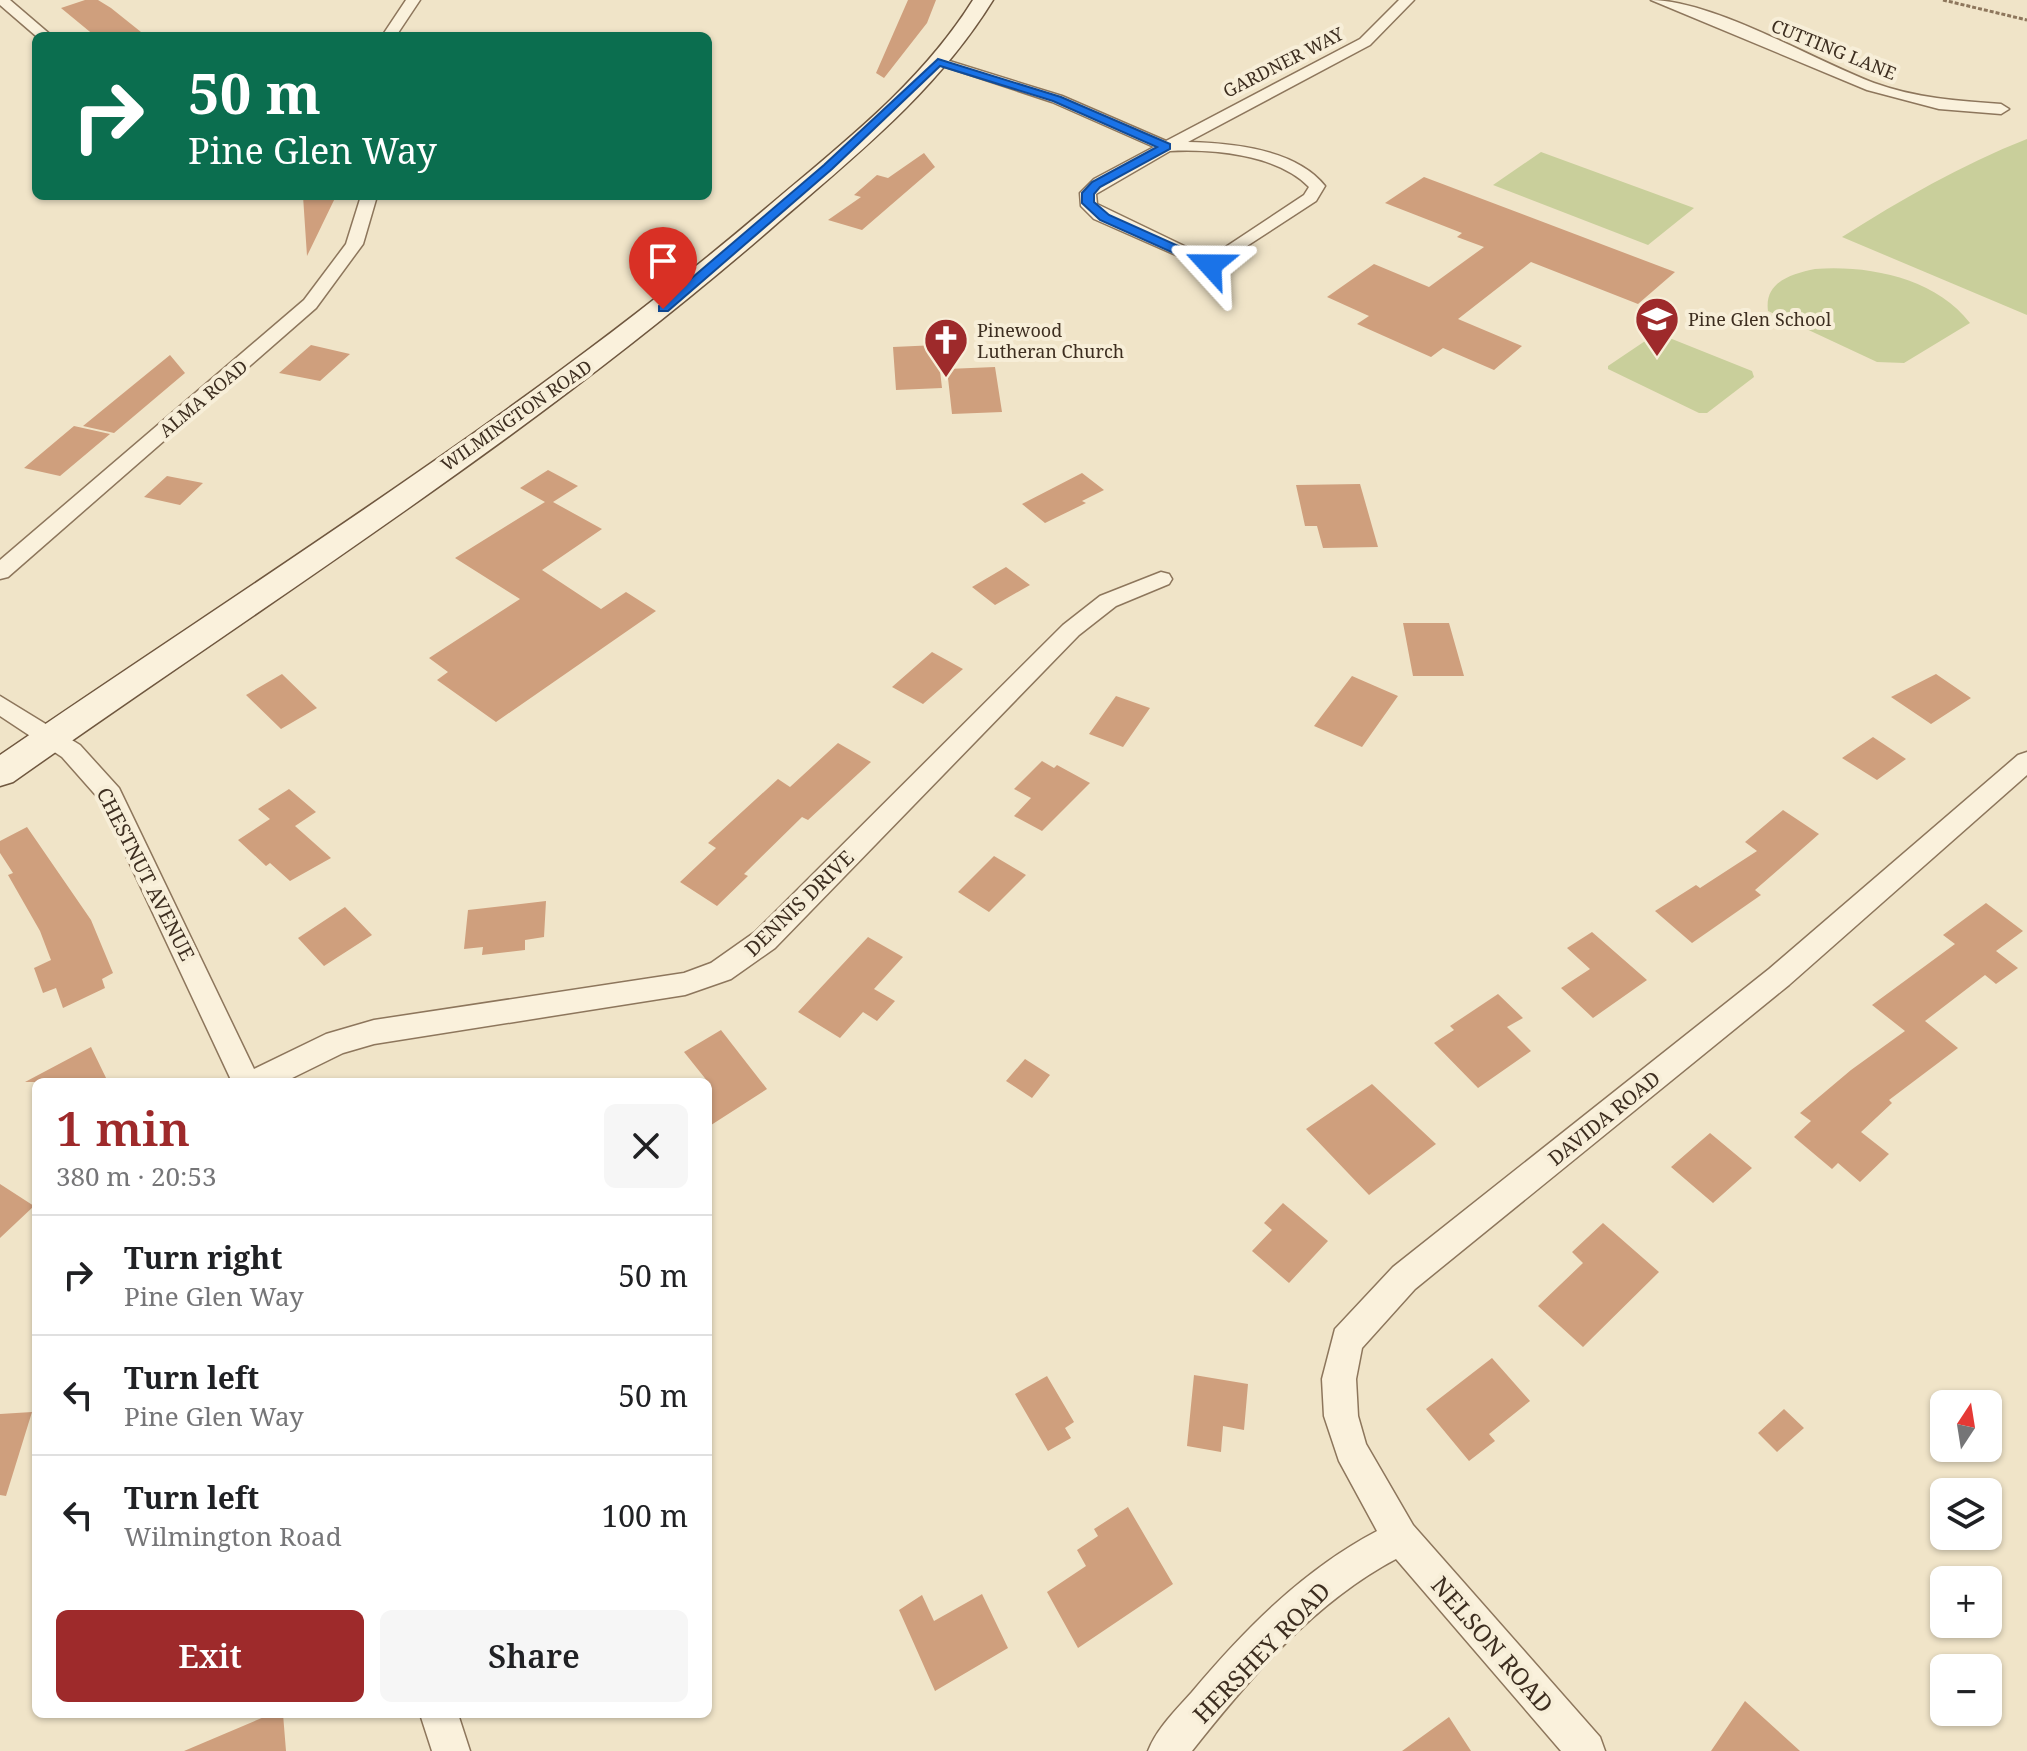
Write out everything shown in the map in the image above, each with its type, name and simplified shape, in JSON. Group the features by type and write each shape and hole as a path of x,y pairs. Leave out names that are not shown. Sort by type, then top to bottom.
{"main road":[{"name":"WILMINGTON ROAD","path":"0,773 629,335 787,204 894,108 938,62 983,0"}],"street":[{"path":"2,0 40,32"},
{"path":"392,32 413,0"},
{"name":"GARDNER WAY","path":"1166,147 1200,146 1248,154 1306,175 1317,186 1310,198 1210,265 1104,217 1088,203 1088,193 1096,184 1166,147 1365,42 1407,0"},
{"name":"CUTTING LANE","path":"1658,0 1733,27 1872,87 1937,103 2001,109"},
{"path":"938,62 1057,99 1166,147"},
{"name":"ALMA ROAD","path":"0,572 296,318 323,290 354,244 368,200"},
{"name":"DENNIS DRIVE","path":"264,1078 336,1043 374,1032 666,988 729,966 765,940 1071,630 1108,601 1161,579"},
{"name":"CHESTNUT AVENUE","path":"0,704 52,736 86,766 110,795 244,1078"},
{"name":"DAVIDA ROAD","path":"1401,1537 1369,1486 1345,1430 1340,1369 1351,1332 1404,1278 1779,977 2027,761"},
{"name":"HERSHEY ROAD","path":"1167,1751 1235,1673 1306,1599 1344,1569 1401,1537"},
{"name":"NELSON ROAD","path":"1401,1537 1586,1751"},
{"path":"440,1718 451,1751"}],"path":[{"path":"1943,0 2027,20"}],"green space":[{"path":"2027,139 2027,315 1842,237 1932,184"},
{"path":"1541,152 1694,208 1648,245 1493,185"},
{"path":"1815,269 1857,269 1900,278 1939,295 1970,323 1904,363 1877,362 1768,311 1770,293 1775,286 1789,277"},
{"path":"1657,333 1752,371 1754,377 1707,413 1699,413 1608,369 1608,366"}],"building":[{"path":"85,0 98,0 141,32 90,32 61,8"},
{"path":"908,0 936,0 927,23 884,78 876,73"},
{"path":"924,153 935,167 862,230 828,220 861,197 854,195 877,175 888,178"},
{"path":"1424,177 1675,272 1638,304 1531,262 1458,319 1522,346 1494,370 1443,348 1431,357 1357,324 1369,316 1327,297 1374,264 1429,287 1484,247 1457,237 1462,233 1385,203"},
{"path":"303,200 334,200 307,256"},
{"path":"311,345 350,354 320,381 279,373"},
{"path":"937,345 942,388 896,390 893,347"},
{"path":"170,355 185,373 114,433 83,426"},
{"path":"995,367 1002,412 952,414 947,369"},
{"path":"74,426 110,434 60,476 24,468"},
{"path":"548,470 578,486 553,502 602,529 542,570 601,609 626,592 656,611 496,722 437,680 448,672 429,658 520,599 455,558 545,502 520,488"},
{"path":"1082,473 1104,490 1082,501 1086,503 1045,523 1022,504"},
{"path":"167,476 203,483 180,505 144,497"},
{"path":"1360,484 1378,547 1323,548 1317,526 1305,526 1296,485"},
{"path":"1006,567 1030,585 995,605 972,587"},
{"path":"1403,623 1449,623 1464,676 1413,676"},
{"path":"932,652 963,669 923,704 892,687"},
{"path":"282,674 317,708 281,729 246,695"},
{"path":"1936,674 1971,698 1931,724 1891,697"},
{"path":"1352,676 1398,696 1362,747 1314,726"},
{"path":"1116,696 1150,708 1123,747 1089,734"},
{"path":"1873,737 1906,759 1877,780 1842,758"},
{"path":"838,743 871,762 808,820 802,817 744,874 748,876 717,906 680,882 716,848 708,843 778,779 790,787"},
{"path":"1042,761 1054,768 1057,765 1090,783 1042,831 1014,816 1031,798 1014,789"},
{"path":"289,789 316,812 295,826 331,858 290,881 270,863 266,866 238,840 270,819 258,809"},
{"path":"1783,810 1819,834 1755,890 1761,895 1692,943 1655,911 1696,885 1700,888 1757,851 1745,842"},
{"path":"27,827 91,920 113,973 102,979 105,988 63,1008 56,988 43,993 34,968 51,960 40,931 8,875 13,873 0,853 0,841"},
{"path":"994,856 1026,875 989,912 958,892"},
{"path":"546,901 544,937 525,940 525,950 482,955 483,947 464,949 468,910"},
{"path":"1986,903 2023,931 1996,951 2018,968 1996,984 1985,975 1925,1021 1958,1048 1889,1100 1892,1103 1861,1132 1889,1154 1860,1182 1838,1163 1832,1169 1794,1137 1811,1121 1800,1113 1851,1070 1905,1031 1872,1005 1955,944 1943,935"},
{"path":"345,907 372,935 324,966 298,938"},
{"path":"1592,932 1647,980 1593,1018 1561,988 1590,969 1567,948"},
{"path":"868,937 903,957 874,989 895,1001 877,1021 863,1012 840,1038 798,1012"},
{"path":"1498,994 1523,1018 1507,1027 1531,1051 1478,1088 1434,1043 1454,1030 1450,1026"},
{"path":"721,1030 767,1089 712,1124 712,1078 705,1078 684,1052"},
{"path":"91,1047 106,1078 33,1078"},
{"path":"1025,1059 1050,1075 1032,1098 1006,1081"},
{"path":"1372,1084 1436,1144 1369,1195 1306,1129"},
{"path":"1710,1133 1752,1168 1713,1203 1671,1167"},
{"path":"0,1184 32,1205 32,1208 0,1238"},
{"path":"1283,1203 1328,1241 1289,1283 1252,1251 1272,1230 1264,1223"},
{"path":"1603,1223 1659,1272 1583,1347 1538,1306 1583,1263 1572,1252"},
{"path":"1492,1358 1530,1401 1489,1434 1495,1441 1469,1461 1426,1409"},
{"path":"1194,1375 1248,1384 1244,1430 1223,1426 1221,1452 1187,1446"},
{"path":"1047,1376 1074,1422 1065,1428 1071,1438 1048,1451 1015,1394"},
{"path":"1784,1409 1804,1428 1777,1452 1758,1433"},
{"path":"32,1412 6,1496 0,1495 0,1414"},
{"path":"1128,1507 1173,1584 1078,1648 1047,1592 1086,1566 1077,1550 1098,1536 1094,1529"},
{"path":"982,1594 1008,1648 935,1691 899,1610 922,1595 934,1621"},
{"path":"1745,1701 1800,1751 1711,1751"},
{"path":"1449,1717 1471,1751 1402,1751"},
{"path":"262,1718 283,1718 286,1751 184,1751"}],"place":[{"name":"Pine Glen School","path":"1657,358"},
{"name":"Pinewood Lutheran Church","path":"946,379"}],"route":[{"path":"663,309 894,108 938,62 1057,99 1104,117 1166,147 1092,187 1087,199 1089,206 1104,217 1210,265"}]}
